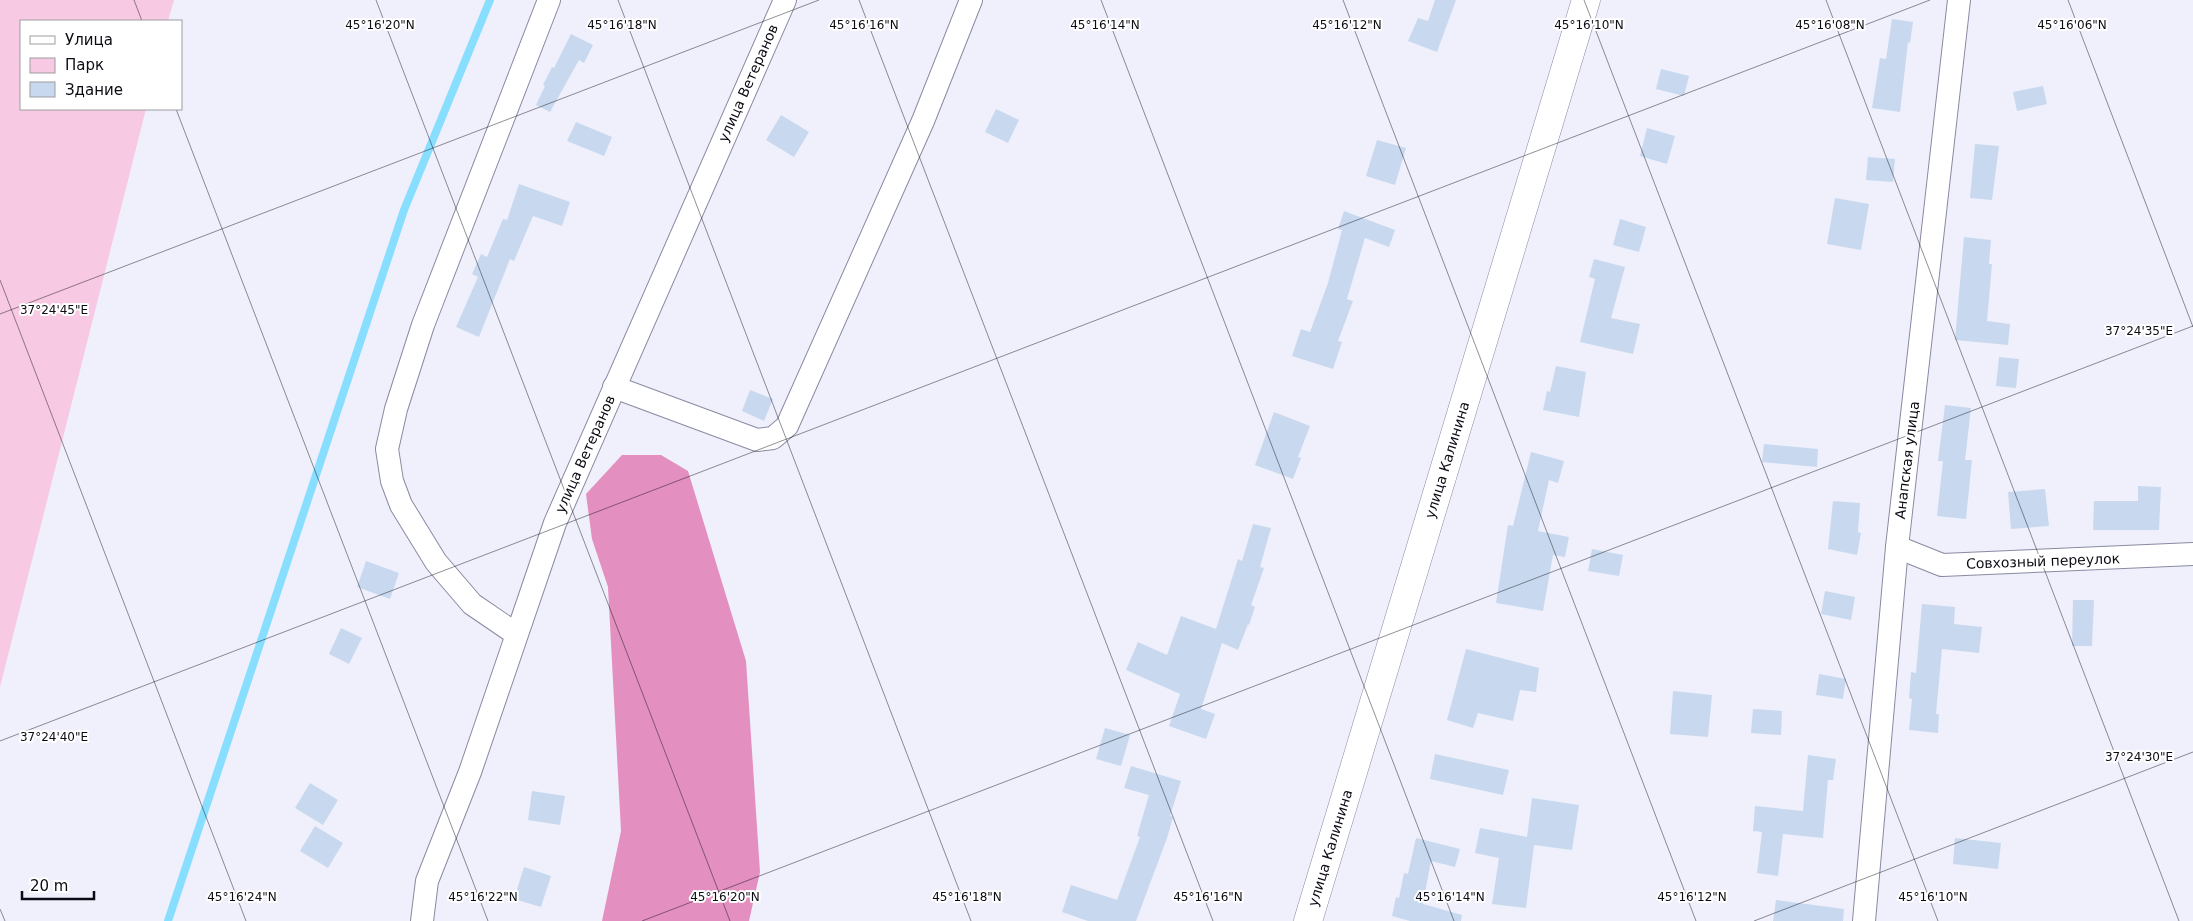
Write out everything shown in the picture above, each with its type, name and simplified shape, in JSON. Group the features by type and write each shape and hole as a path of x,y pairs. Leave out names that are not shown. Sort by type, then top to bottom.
{"main road":[{"name":"улица Калинина","path":"1308,921 1586,0"}],"street":[{"path":"516,634 472,604 436,562 401,505 392,481 387,449 396,409 424,325 549,0"},
{"name":"улица Ветеранов","path":"422,921 427,881 470,772 554,523 785,0"},
{"path":"614,387 757,440 773,438 787,426 923,121 972,0"},
{"name":"Анапская улица","path":"1864,921 1897,547 1959,0"},
{"name":"Совхозный переулок","path":"1897,547 1942,565 2193,554"}],"green space":[{"path":"0,0 174,0 168,20 20,20 20,110 146,110 0,687"}],"shaded area":[{"path":"622,455 661,455 688,471 746,661 760,872 749,921 602,921 621,831 608,587 592,539 586,494"}],"building":[{"path":"1435,0 1456,0 1437,52 1408,41 1418,18 1428,21"},
{"path":"1892,19 1913,22 1910,43 1908,42 1900,112 1872,108 1880,58 1886,59"},
{"path":"571,34 593,45 584,63 579,60 550,112 536,105 545,86 543,85"},
{"path":"1661,69 1689,76 1684,96 1656,89"},
{"path":"2043,86 2047,104 2017,111 2013,92"},
{"path":"996,109 1019,120 1008,143 985,132"},
{"path":"781,115 809,132 794,157 766,140"},
{"path":"576,122 612,137 604,156 567,141"},
{"path":"1647,128 1675,136 1667,164 1640,156"},
{"path":"1377,140 1406,148 1395,185 1366,176"},
{"path":"1975,144 1999,146 1992,200 1970,198"},
{"path":"1868,157 1895,159 1893,182 1866,180"},
{"path":"519,184 570,202 562,226 533,216 514,261 510,259 479,337 456,327 478,277 472,274 481,254 487,257 503,219 507,220"},
{"path":"1835,198 1869,204 1861,250 1827,244"},
{"path":"1344,211 1395,230 1389,247 1365,238 1347,299 1353,301 1338,341 1342,342 1333,369 1292,356 1301,329 1310,332 1328,283 1342,230 1338,229"},
{"path":"1620,219 1646,227 1639,252 1613,245"},
{"path":"1964,237 1991,240 1989,264 1992,264 1987,321 2010,324 2008,345 1955,340"},
{"path":"1594,259 1625,267 1611,318 1640,324 1633,354 1580,342 1595,279 1589,277"},
{"path":"1999,357 2019,359 2016,388 1996,386"},
{"path":"1556,366 1586,372 1579,417 1543,410 1547,391 1550,392"},
{"path":"750,390 773,399 764,421 742,411"},
{"path":"1945,405 1971,408 1965,460 1972,460 1966,519 1937,516 1943,461 1938,461"},
{"path":"1274,412 1310,426 1298,457 1301,458 1293,479 1255,465"},
{"path":"1764,444 1818,449 1817,467 1762,462"},
{"path":"1531,452 1564,461 1558,483 1549,480 1538,531 1569,537 1565,557 1553,555 1543,611 1496,603 1508,525 1513,526"},
{"path":"2138,486 2161,487 2159,530 2093,530 2094,501 2138,501"},
{"path":"2045,489 2049,526 2011,529 2008,492"},
{"path":"1833,501 1860,503 1858,532 1861,533 1857,555 1828,549"},
{"path":"1253,524 1271,528 1260,567 1264,568 1251,605 1255,607 1238,650 1222,643 1201,709 1215,714 1206,739 1169,726 1180,694 1126,670 1138,642 1167,655 1181,616 1216,629 1238,559 1242,561"},
{"path":"1592,549 1623,555 1619,576 1588,571"},
{"path":"366,561 399,573 390,599 357,587"},
{"path":"1825,591 1855,597 1851,620 1821,614"},
{"path":"2073,600 2094,600 2092,646 2072,646"},
{"path":"1922,604 1955,607 1954,624 1982,627 1979,653 1942,649 1936,714 1939,714 1938,733 1909,730 1912,699 1909,698 1911,672 1916,673"},
{"path":"341,628 362,638 349,664 329,654"},
{"path":"1466,649 1539,668 1536,692 1520,690 1513,721 1478,713 1473,728 1447,720"},
{"path":"1819,674 1846,679 1843,699 1816,695"},
{"path":"1673,691 1712,695 1708,737 1670,734"},
{"path":"1753,709 1782,711 1781,735 1751,733"},
{"path":"1105,728 1130,735 1121,766 1096,759"},
{"path":"1435,754 1509,770 1503,795 1430,779"},
{"path":"1808,755 1836,759 1833,780 1828,780 1823,838 1783,834 1778,876 1757,873 1762,832 1753,831 1755,806 1803,811"},
{"path":"1131,766 1181,781 1170,816 1173,817 1167,838 1136,921 1088,921 1062,912 1071,885 1117,900 1140,837 1137,836 1149,795 1124,788"},
{"path":"310,783 338,800 323,825 295,808"},
{"path":"532,791 565,796 560,825 528,820"},
{"path":"1532,798 1579,805 1572,850 1534,845 1526,908 1492,904 1499,858 1475,853 1480,828 1527,837"},
{"path":"315,826 343,843 328,868 300,851"},
{"path":"1416,838 1460,849 1455,867 1431,861 1423,904 1462,915 1461,921 1410,921 1392,916 1396,897 1399,898 1404,873 1408,874"},
{"path":"1955,838 2001,843 1998,869 1953,864"},
{"path":"524,867 551,876 541,907 514,899"},
{"path":"1776,900 1844,909 1843,921 1773,921"}],"waterway":[{"path":"168,921 404,210 490,0"}]}
